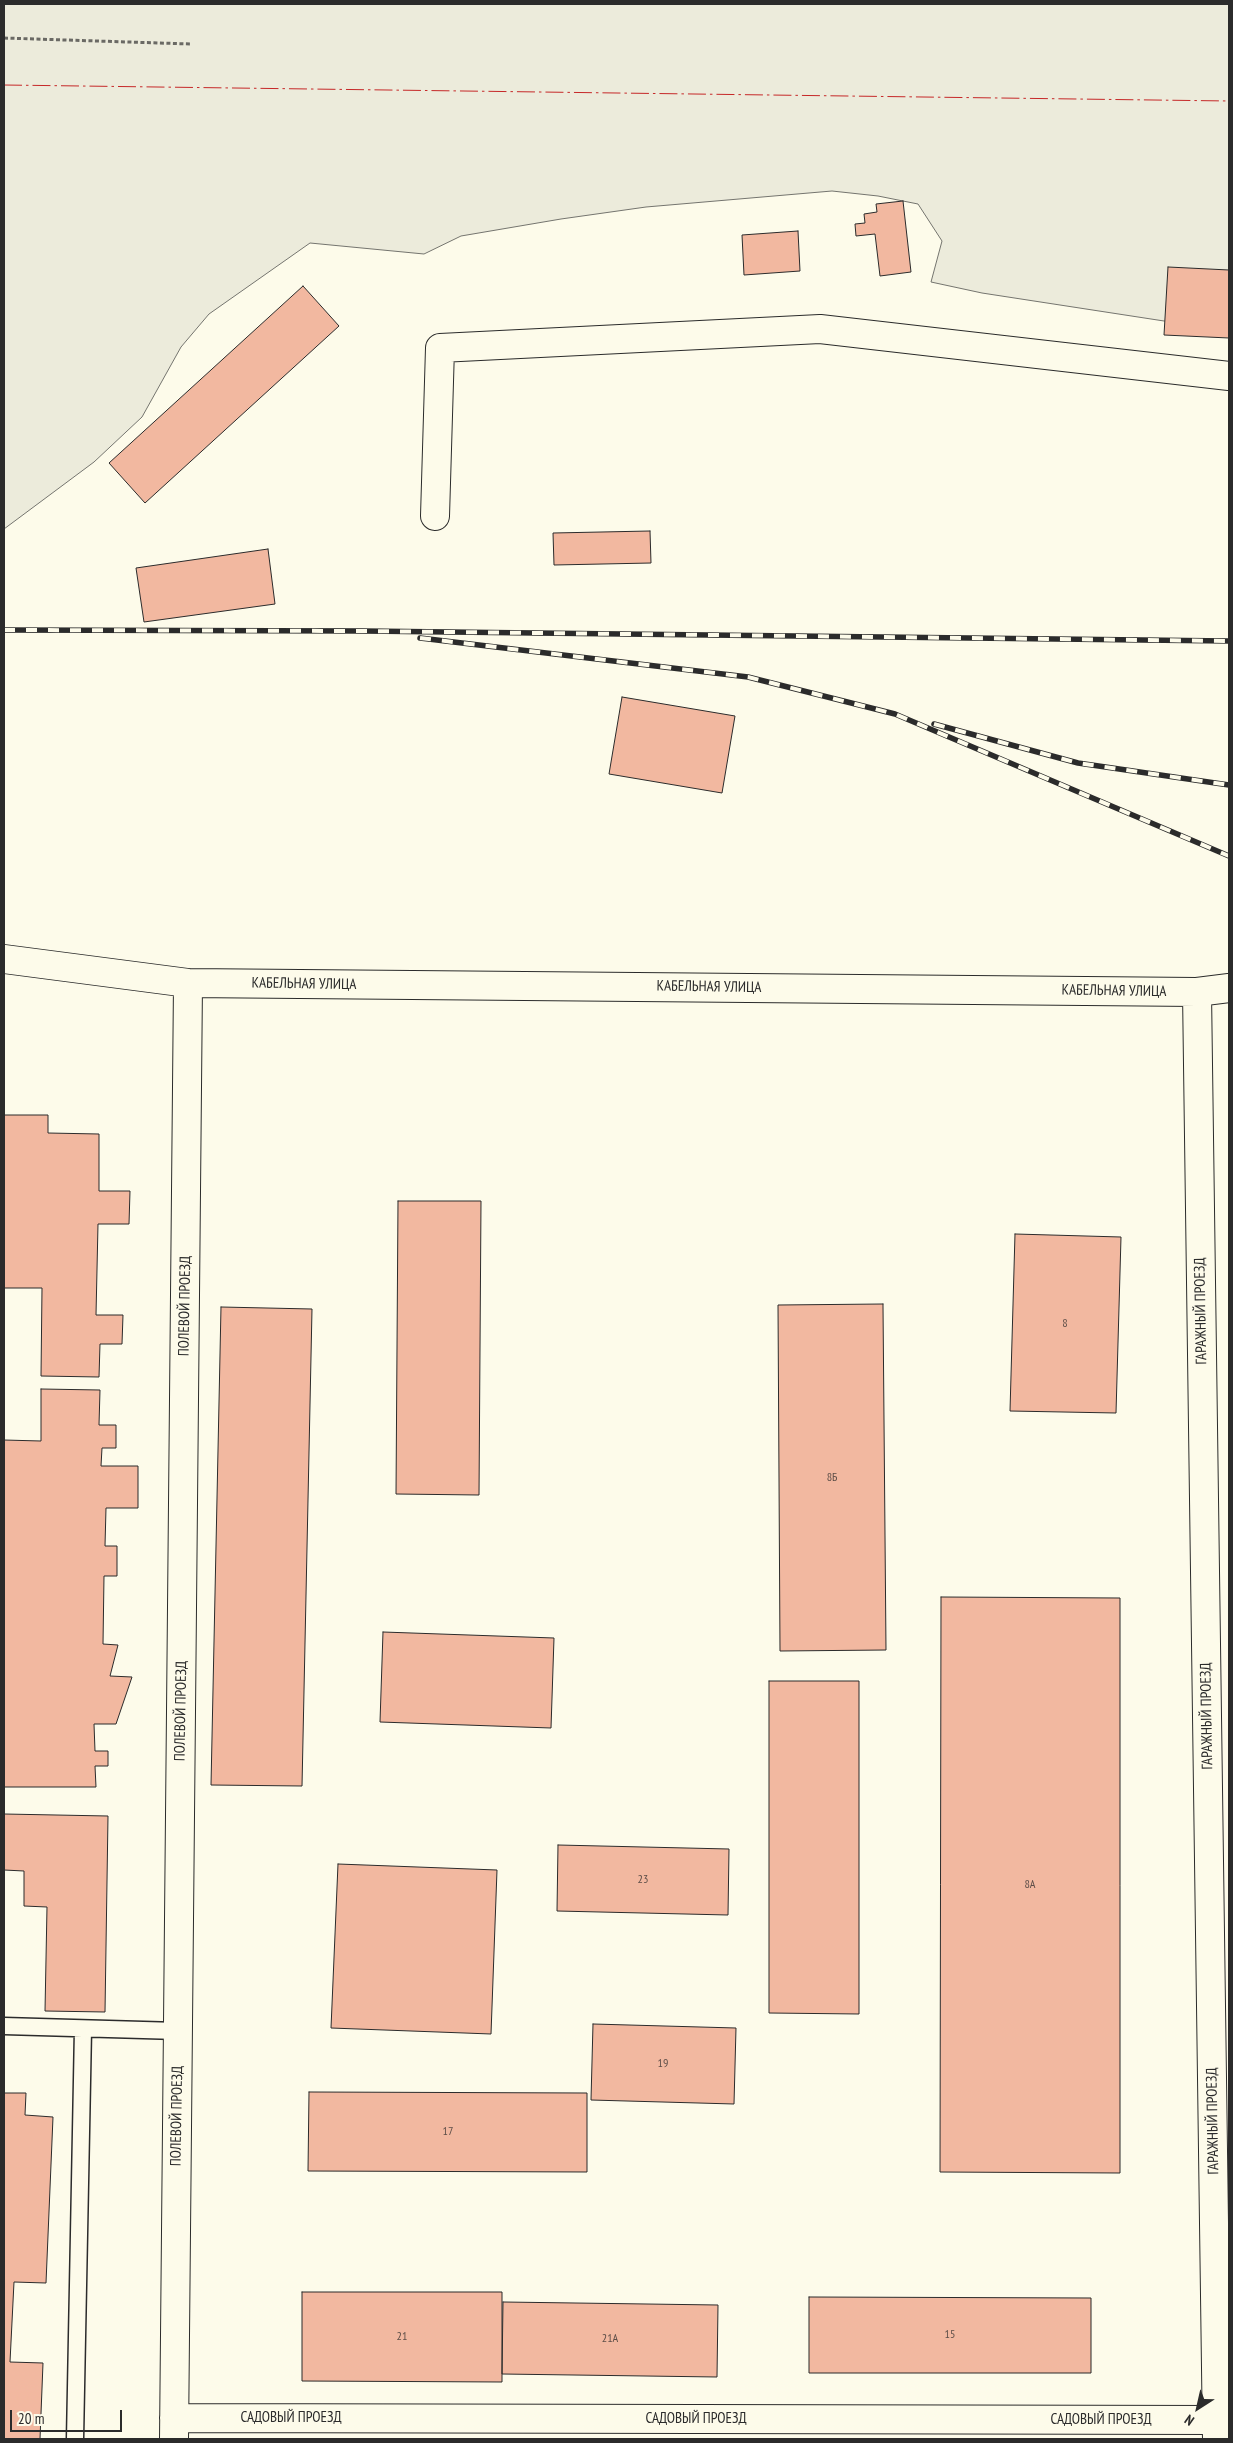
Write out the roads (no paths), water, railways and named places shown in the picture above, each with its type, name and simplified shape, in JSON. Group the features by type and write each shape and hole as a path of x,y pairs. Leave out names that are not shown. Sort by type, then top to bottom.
{"street":[{"path":"435,516 440,348 820,329 1229,376"},
{"name":"КАБЕЛЬНАЯ УЛИЦА","path":"4,959 188,982 1196,992 1229,988"},
{"name":"ПОЛЕВОЙ ПРОЕЗД","path":"174,2428 188,982"},
{"name":"ГАРАЖНЫЙ ПРОЕЗД","path":"1196,992 1218,2430"},
{"name":"САДОВЫЙ ПРОЕЗД","path":"174,2428 1218,2430"}],"lane":[{"path":"4,2026 178,2031"},
{"path":"75,2439 83,2029"}],"railway":[{"path":"4,630 363,631 1229,641"},
{"path":"420,638 748,677 895,714 1229,856"},
{"path":"934,724 1078,763 1229,785"}]}
